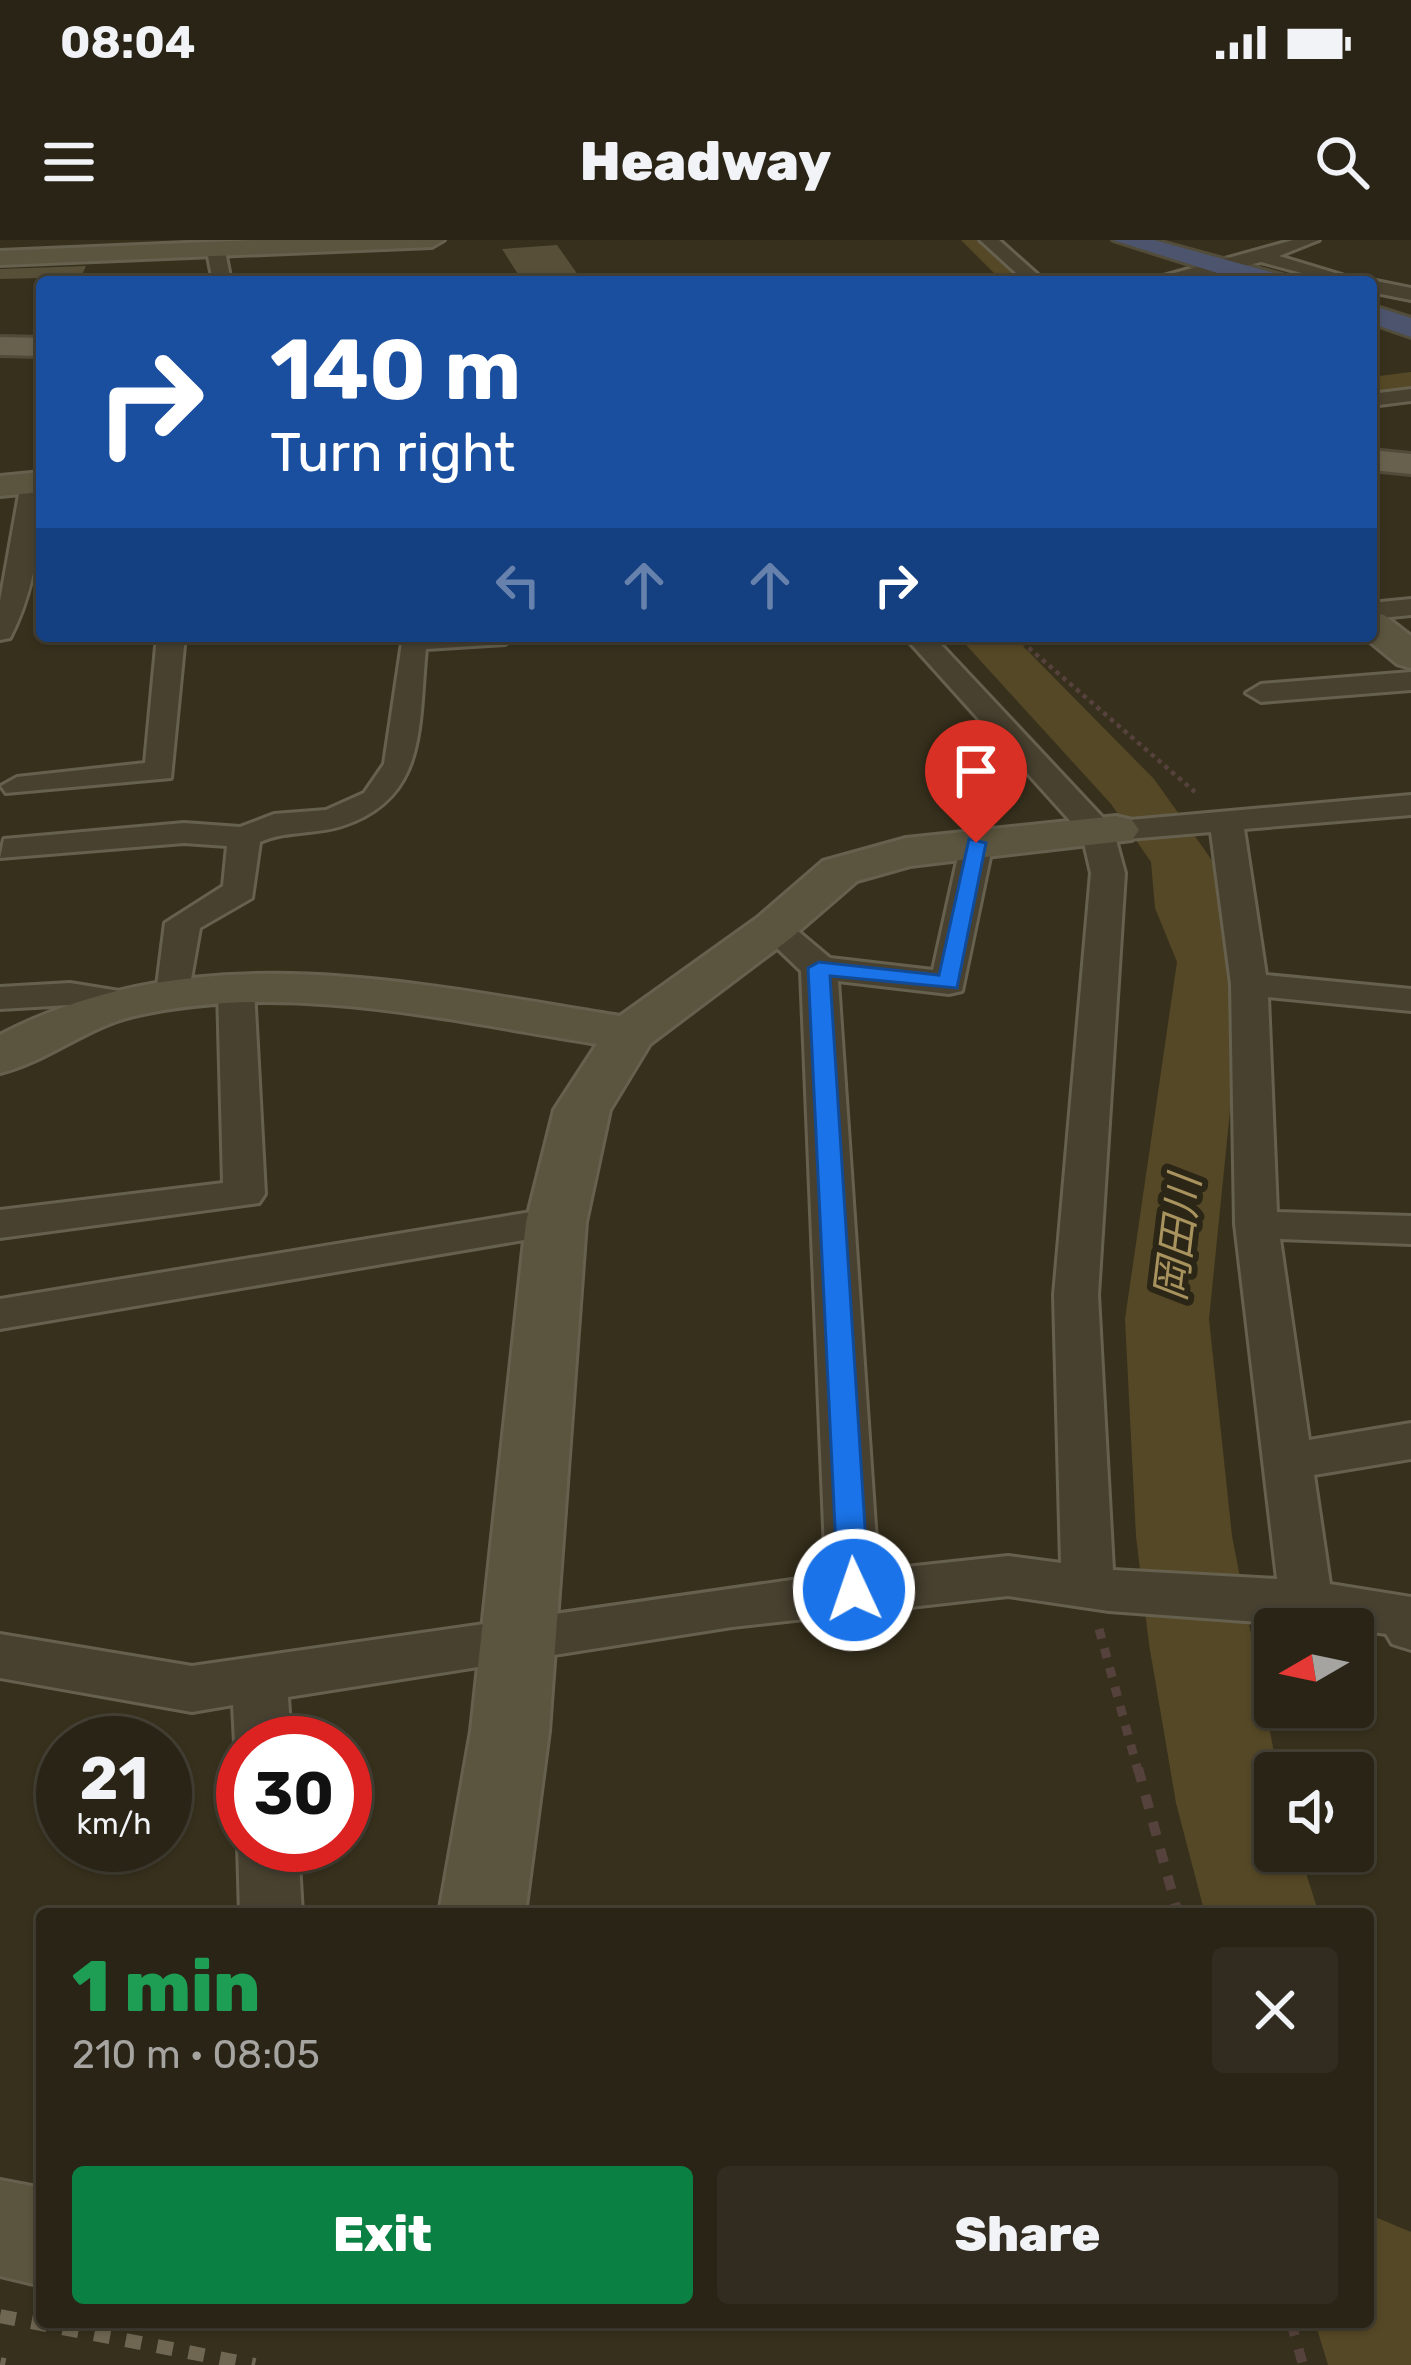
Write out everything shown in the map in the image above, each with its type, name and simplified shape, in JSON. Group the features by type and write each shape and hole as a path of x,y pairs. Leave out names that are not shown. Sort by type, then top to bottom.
{"highway":[{"path":"1126,240 1243,263 1266,276"},
{"path":"1163,240 1288,276"},
{"path":"1377,295 1411,307"},
{"path":"1377,313 1411,324"}],"main road":[{"path":"0,346 36,347"},
{"path":"1377,461 1411,464"}],"street":[{"path":"0,258 432,240"},
{"path":"962,240 1001,276"},
{"path":"989,240 1030,276"},
{"path":"1180,276 1243,263 1310,240"},
{"path":"201,248 218,276"},
{"path":"1243,263 1320,276"},
{"path":"1377,293 1411,294"},
{"path":"1377,399 1411,395"},
{"path":"1,624 18,596 25,484"},
{"path":"1377,610 1411,607"},
{"path":"1,624 36,615"},
{"path":"1377,627 1411,656"},
{"path":"171,642 160,771 8,777 2,849 184,833 244,837 274,824 332,819 375,800 399,764 413,642"},
{"path":"923,642 1107,831 1108,873 1076,1295 1098,1588"},
{"path":"1261,693 1411,681"},
{"path":"483,1908 518,1640 556,1222 582,1110 630,1034 774,928 840,871 906,852 976,843 1411,805"},
{"path":"1211,821 1249,984 1256,1224 1285,1462 1296,1601"},
{"path":"0,1058 40,1034 150,998 183,923 240,891 244,837"},
{"path":"774,928 819,968 949,983 976,843"},
{"path":"819,968 854,1590"},
{"path":"1249,984 1411,1000"},
{"path":"0,1224 244,1194 236,989"},
{"path":"0,998 70,994 150,998 236,989 424,1003 630,1034"},
{"path":"0,1314 556,1222"},
{"path":"1256,1224 1384,1233 1411,1230"},
{"path":"1285,1462 1411,1441"},
{"path":"0,1656 192,1689 854,1590 1008,1576 1403,1615 1411,1629"},
{"path":"259,1679 261,1716"},
{"path":"269,1872 271,1908"},
{"path":"0,2228 36,2236"}],"path":[{"path":"1021,642 1211,821"},
{"path":"1098,1588 1177,1908"},
{"path":"1293,2328 1303,2365"}],"building":[{"path":"557,245 579,276 519,276 502,249"},
{"path":"86,266 81,276 36,278 0,279 0,269"}],"waterway":[{"name":"岡田川","path":"977,240 1016,276"},
{"name":"岡田川","path":"1377,388 1411,384"},
{"name":"岡田川","path":"990,642 1133,792 1182,862 1187,908 1211,962 1167,1319 1184,1536 1199,1644 1230,1803 1260,1908"},
{"name":"岡田川","path":"1374,2298 1396,2365"}],"railway":[{"path":"0,2316 36,2323"},
{"path":"62,2328 255,2365"},
{"path":"0,2364 5,2365"}],"route":[{"path":"854,1590 819,968 949,983 976,843"}]}
